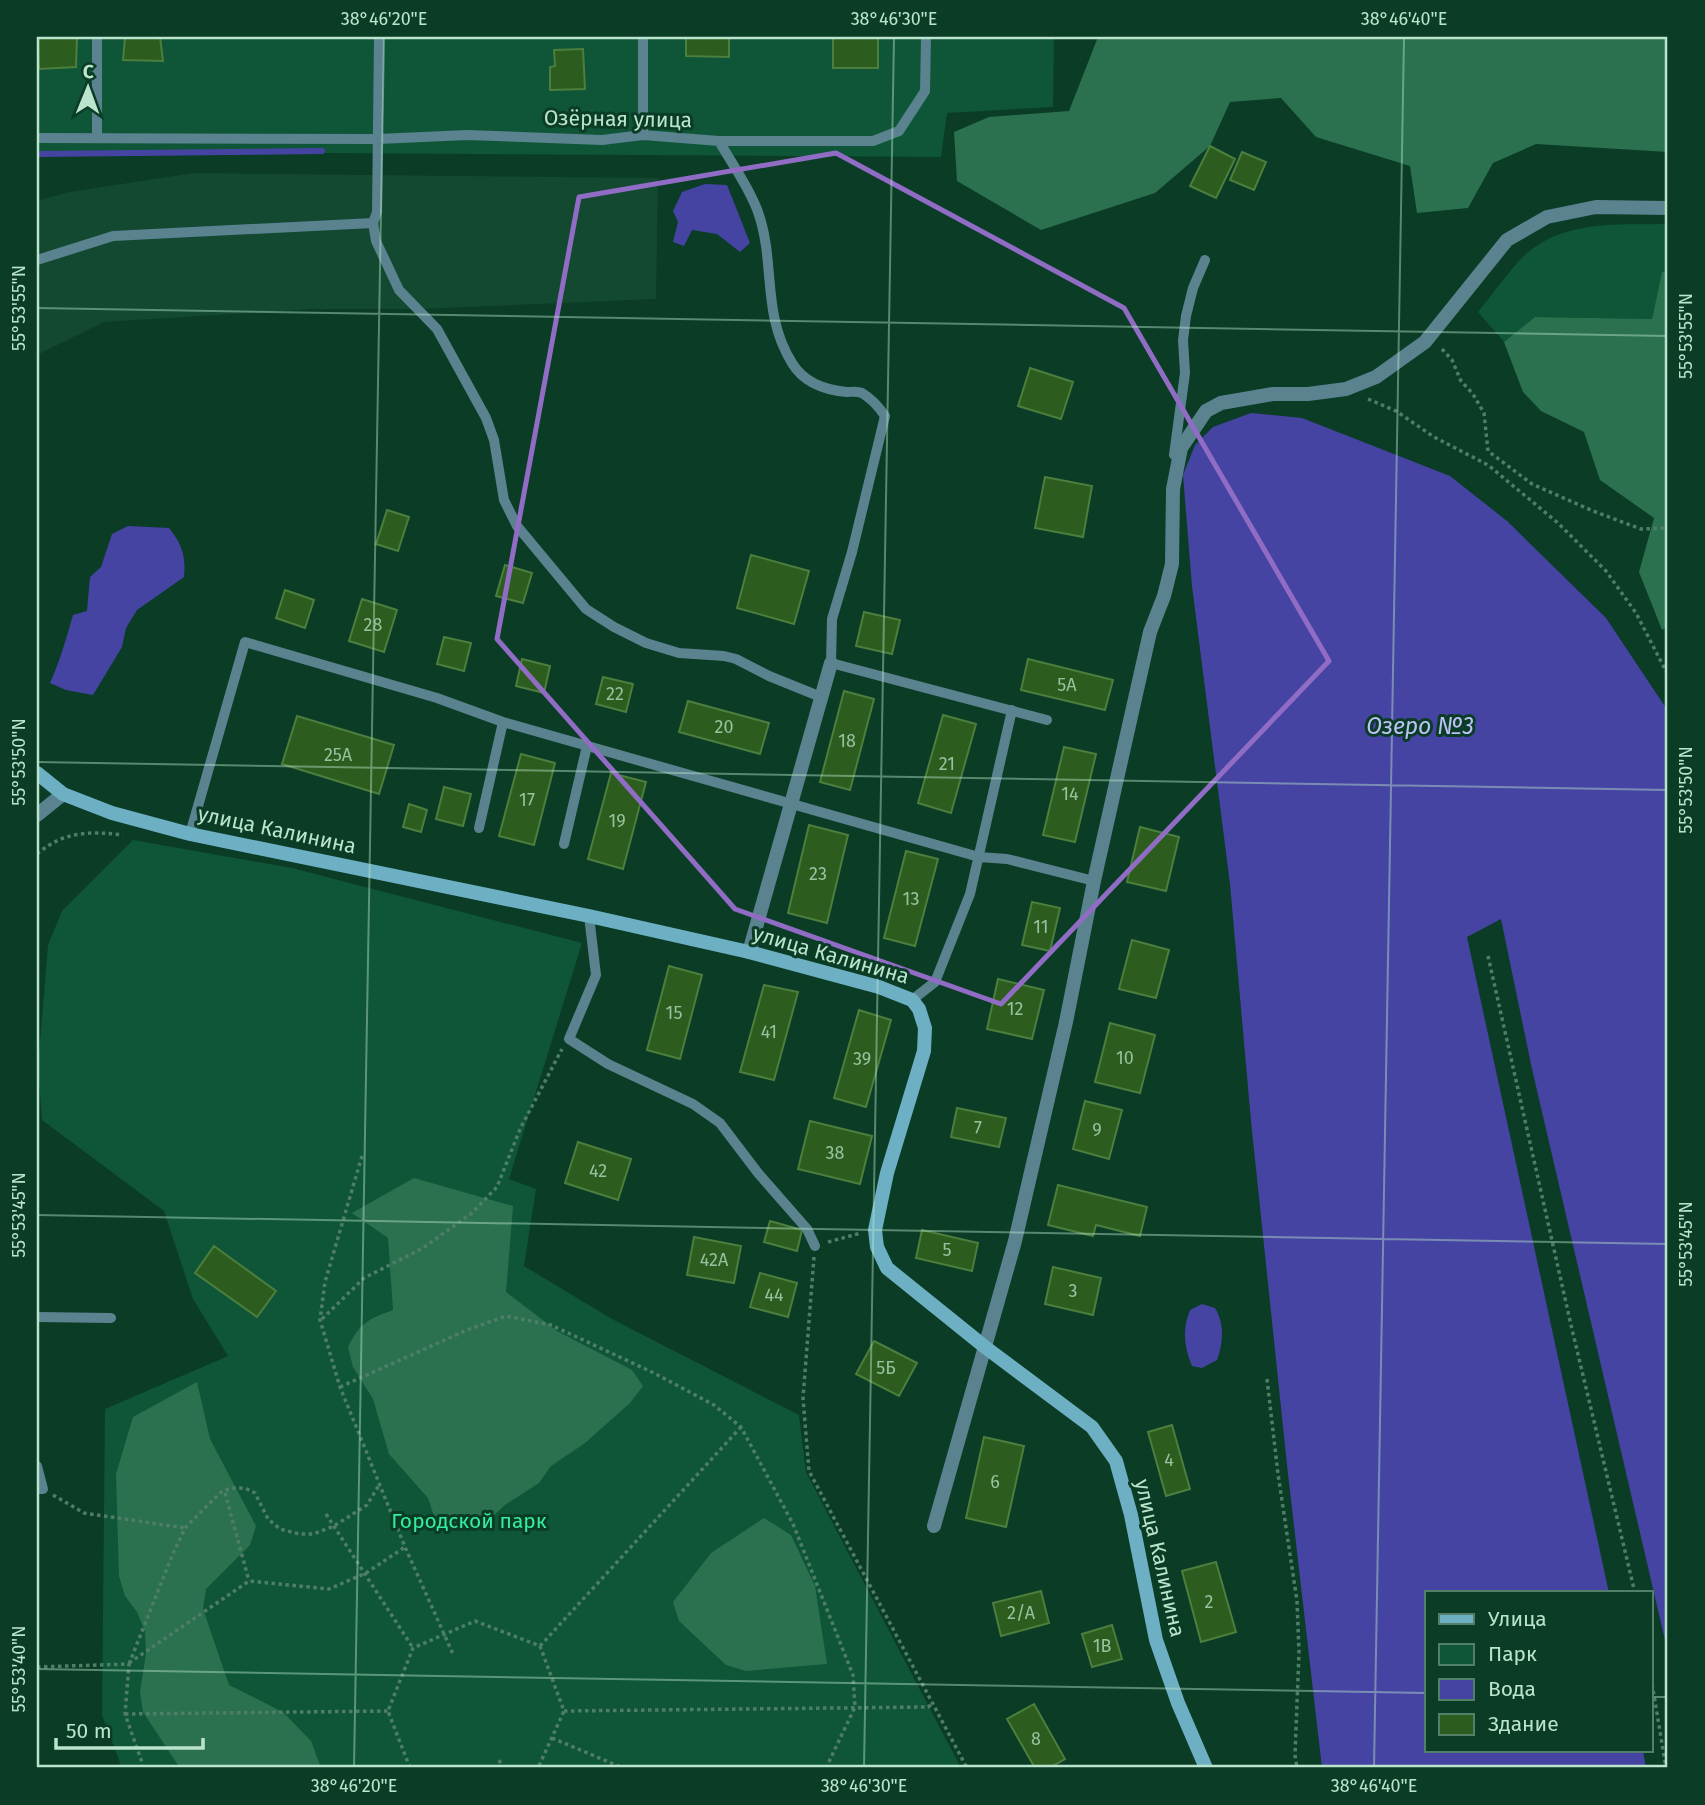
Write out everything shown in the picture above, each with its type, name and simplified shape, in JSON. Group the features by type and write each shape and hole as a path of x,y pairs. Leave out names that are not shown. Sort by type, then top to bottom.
{"street":[{"path":"934,1526 1024,1202 1066,1022 1094,881 1150,632 1164,596 1172,564 1173,489 1181,448 1206,411 1221,403 1273,394 1308,394 1346,389 1376,377 1424,342 1507,240 1546,217 1596,207 1668,208"},
{"path":"749,952 831,663"},
{"name":"улица Калинина","path":"37,773 63,794 112,813 190,834 589,916 749,952 879,987 912,1000 919,1009 925,1028 924,1051 887,1173 875,1230 877,1247 887,1268 985,1348 1093,1427 1116,1461 1131,1515 1156,1640 1178,1703 1206,1768"},
{"path":"37,815 63,794"}],"lane":[{"path":"96,37 97,138"},
{"path":"379,37 377,212 373,223 376,241 399,290 437,329 486,418 494,440 504,500 517,526 586,609 614,627 646,643 679,653 736,659 769,676 821,696"},
{"path":"643,37 643,135"},
{"path":"719,141 873,141 899,131 925,91 926,37"},
{"name":"Озёрная улица","path":"37,138 378,139 467,135 602,140 643,135 719,141 757,211 765,241 768,288 774,321 793,366 806,382 844,392 860,392 877,404 885,416 852,552 832,619 831,663"},
{"path":"37,260 113,236 373,223"},
{"path":"1176,472 1173,458 1185,373 1183,340 1186,316 1193,288 1205,260"},
{"path":"190,834 245,642 437,698 503,722 789,804 979,857 1007,859 1094,881"},
{"path":"831,663 1047,720"},
{"path":"912,1000 935,982 970,894 1012,710"},
{"path":"479,828 503,722"},
{"path":"564,844 587,746"},
{"path":"589,916 596,975 569,1039 608,1064 693,1104 720,1123 758,1173 807,1229 815,1245"},
{"path":"37,1317 111,1318"},
{"path":"37,1466 40,1489"}],"path":[{"path":"1424,342 1437,344 1452,360 1461,381 1473,394 1484,413 1488,452 1532,484 1593,511 1641,529 1668,528"},
{"path":"1346,389 1396,411 1434,438 1488,465 1558,523 1606,571 1636,613 1668,675"},
{"path":"37,854 51,842 92,831 131,836"},
{"path":"1488,956 1635,1591"},
{"path":"320,1320 364,1278 423,1248 472,1213 497,1187 520,1129 569,1039"},
{"path":"362,1156 325,1282 320,1320 340,1387 405,1547 453,1654"},
{"path":"875,1230 815,1245 803,1398 809,1471 967,1768"},
{"path":"340,1387 467,1330 506,1316 551,1325 654,1373 713,1405 741,1427 793,1524 853,1675 855,1707 826,1768"},
{"path":"1268,1379 1278,1474 1297,1601 1299,1653 1294,1755 1297,1768"},
{"path":"540,1646 741,1427"},
{"path":"144,1768 125,1714 129,1664 185,1528 220,1492 231,1488 245,1488 255,1493 268,1518 279,1528 299,1534 313,1534 334,1526 367,1504 379,1484"},
{"path":"40,1489 84,1513 185,1528"},
{"path":"225,1493 249,1581"},
{"path":"326,1514 413,1648"},
{"path":"37,1667 129,1664 249,1581 329,1589 366,1573 405,1547"},
{"path":"410,1768 388,1711 413,1648 475,1621 540,1646 564,1710 538,1768"},
{"path":"1652,1683 1666,1768"},
{"path":"564,1710 928,1707 931,1704"},
{"path":"125,1714 388,1711"},
{"path":"552,1738 623,1768"},
{"path":"499,1760 503,1768"}],"highlighted area":[{"path":"836,153 1124,308 1329,661 1001,1004 735,909 497,639 579,197"}],"shaded area":[{"path":"194,173 658,178 656,299 419,309 312,309 104,322 37,355 37,201 69,192"}],"green space":[{"path":"37,37 1054,37 1053,107 947,113 941,157 37,151"},
{"path":"1098,37 1668,37 1668,152 1536,144 1493,163 1468,208 1417,213 1410,166 1316,137 1281,98 1230,102 1210,146 1155,193 1041,230 957,181 954,132 989,117 1069,111"},
{"path":"1668,224 1668,272 1662,273 1652,319 1535,317 1504,342 1478,312 1527,253 1559,234 1594,226"},
{"path":"1662,272 1668,272 1668,626 1662,630 1639,572 1654,518 1600,480 1584,432 1541,411 1523,392 1504,342 1535,317 1652,319"},
{"name":"Городской парк","path":"133,840 292,868 582,943 509,1179 536,1189 524,1266 612,1319 799,1415 806,1472 961,1768 122,1768 102,1715 105,1409 228,1356 193,1299 164,1211 42,1120 38,1067 48,945 62,911"},
{"path":"414,1178 513,1206 506,1292 557,1331 632,1370 643,1386 630,1403 585,1443 551,1466 539,1483 505,1505 490,1519 451,1527 434,1516 428,1498 389,1454 373,1399 353,1367 348,1347 366,1323 393,1310 388,1238 352,1213"},
{"path":"197,1382 210,1439 256,1526 250,1545 206,1589 203,1609 229,1685 283,1712 311,1741 321,1768 180,1768 143,1712 140,1692 146,1653 145,1631 137,1612 125,1596 119,1576 116,1474 133,1417"},
{"path":"764,1518 791,1535 815,1586 827,1664 746,1671 726,1665 679,1621 673,1602 711,1553"}],"water":[{"path":"705,184 727,185 750,243 740,252 717,234 692,230 684,246 673,242 678,222 673,211 682,192"},
{"name":"Озеро №3","path":"1251,413 1302,418 1450,476 1507,521 1606,618 1668,711 1668,1653 1532,1069 1501,919 1467,937 1609,1591 1425,1591 1425,1752 1643,1752 1646,1768 1322,1768 1251,1121 1230,884 1192,586 1183,475 1195,445 1213,427"},
{"path":"128,526 169,528 182,551 184,577 137,610 126,628 122,647 93,695 66,690 50,683 73,615 87,611 90,577 101,567 112,534"},
{"path":"1202,1304 1215,1308 1222,1334 1217,1360 1202,1368 1192,1366 1185,1338 1190,1310"}],"building":[{"path":"38,37 77,37 76,67 39,69"},
{"path":"125,37 160,37 163,61 123,60"},
{"path":"686,37 729,37 729,57 686,56"},
{"path":"833,37 878,37 878,68 833,68"},
{"path":"583,49 585,89 550,90 550,67 555,66 554,50"},
{"path":"1210,146 1235,159 1216,198 1190,186"},
{"path":"1242,152 1266,162 1254,190 1230,180"},
{"path":"1030,368 1073,382 1061,419 1018,406"},
{"path":"1045,477 1092,486 1083,537 1035,528"},
{"path":"387,510 409,517 398,551 376,544"},
{"path":"751,555 809,571 794,624 737,608"},
{"path":"505,565 532,573 523,603 496,596"},
{"path":"285,590 314,600 305,628 276,618"},
{"path":"362,599 397,610 384,652 349,641"},
{"path":"864,612 900,620 892,654 856,646"},
{"path":"444,637 471,643 464,671 437,664"},
{"path":"522,659 550,666 544,693 516,686"},
{"path":"1028,659 1113,680 1105,710 1021,690"},
{"path":"603,677 633,684 626,712 596,704"},
{"path":"844,691 874,699 850,790 820,782"},
{"path":"688,701 769,723 760,754 679,732"},
{"path":"943,715 976,724 951,813 918,803"},
{"path":"297,716 394,745 379,794 282,764"},
{"path":"1064,747 1096,754 1075,842 1043,835"},
{"path":"521,754 555,763 534,845 499,836"},
{"path":"611,773 646,782 623,869 588,859"},
{"path":"444,787 471,794 463,826 436,819"},
{"path":"409,804 427,810 421,832 403,827"},
{"path":"809,825 848,835 827,923 788,913"},
{"path":"1140,827 1179,837 1166,891 1127,882"},
{"path":"906,851 938,859 915,946 884,938"},
{"path":"1032,902 1060,908 1050,951 1022,945"},
{"path":"1132,940 1169,950 1156,998 1119,989"},
{"path":"669,966 702,975 680,1059 647,1050"},
{"path":"998,979 1044,990 1032,1039 987,1029"},
{"path":"764,985 798,992 774,1080 740,1072"},
{"path":"859,1010 891,1020 866,1107 834,1098"},
{"path":"1110,1023 1155,1035 1140,1093 1095,1082"},
{"path":"1085,1101 1122,1110 1109,1159 1073,1149"},
{"path":"957,1108 1006,1118 999,1147 951,1137"},
{"path":"810,1121 872,1136 860,1184 798,1169"},
{"path":"578,1142 631,1159 618,1200 565,1183"},
{"path":"1058,1185 1147,1207 1140,1236 1096,1225 1093,1236 1048,1225"},
{"path":"770,1221 802,1230 797,1251 764,1242"},
{"path":"922,1230 978,1243 972,1271 916,1258"},
{"path":"694,1237 741,1246 734,1283 687,1275"},
{"path":"214,1246 276,1291 257,1317 195,1273"},
{"path":"1053,1267 1101,1278 1093,1315 1045,1304"},
{"path":"760,1273 797,1283 788,1317 750,1307"},
{"path":"874,1341 917,1363 899,1396 856,1374"},
{"path":"1172,1425 1190,1489 1166,1496 1148,1432"},
{"path":"984,1437 1024,1446 1006,1527 966,1518"},
{"path":"1216,1562 1236,1632 1201,1642 1182,1571"},
{"path":"1041,1591 1049,1623 1001,1636 993,1603"},
{"path":"1112,1625 1122,1659 1092,1667 1082,1634"},
{"path":"1034,1704 1065,1759 1049,1768 1035,1768 1007,1719"}],"waterway":[{"path":"37,154 322,151"}]}
